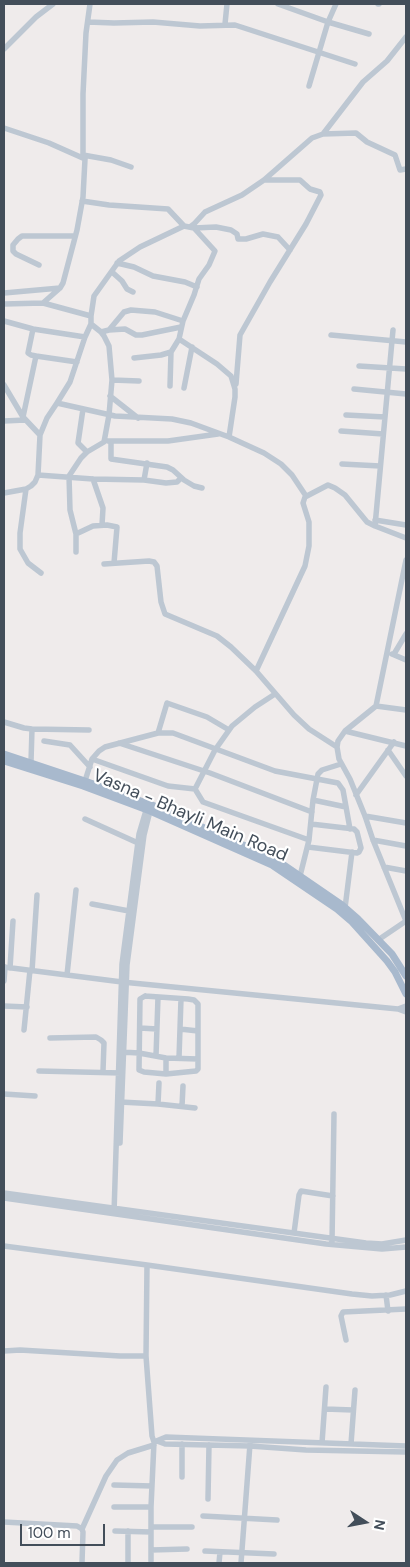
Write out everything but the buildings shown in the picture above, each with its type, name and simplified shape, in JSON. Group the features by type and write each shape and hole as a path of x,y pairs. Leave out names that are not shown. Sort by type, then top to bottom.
{"main road":[{"name":"Vasna - Bhayli Main Road","path":"4,754 31,762 275,859 345,908 392,954 406,976"},
{"name":"Vasna - Bhayli Main Road","path":"4,761 84,783"},
{"name":"Vasna - Bhayli Main Road","path":"149,808 272,865 337,909 367,937 387,961 406,994"}],"street":[{"path":"4,49 36,17 53,4"},
{"path":"43,303 63,283 82,201 84,157 83,94 90,4"},
{"path":"225,24 227,4"},
{"path":"278,4 369,34"},
{"path":"309,86 328,22 336,4"},
{"path":"88,22 153,22 200,26 225,24 240,26 355,64"},
{"path":"323,134 363,82 387,61 406,37"},
{"path":"4,128 84,157 111,160 131,167"},
{"path":"189,227 205,212 242,195 264,180 312,138 323,134 356,132 367,142 394,155 400,170 406,168"},
{"path":"229,437 240,335 322,195 320,192 310,190 300,180 264,180"},
{"path":"82,201 168,209 215,251 210,263 199,279 178,339 171,352 170,386"},
{"path":"4,493 26,489 31,486 38,475 40,435 47,418 70,382 91,324 94,296 117,263 140,247 189,227 216,227 232,230 237,234 238,239 246,239 263,234 278,237 290,250"},
{"path":"39,265 13,251 13,245 18,239 26,236 76,233"},
{"path":"117,263 134,267 153,276 185,282 197,287"},
{"path":"112,272 122,281 127,289 133,292"},
{"path":"4,293 60,288"},
{"path":"4,304 43,303 91,316"},
{"path":"108,330 124,312 131,310 155,312 182,324"},
{"path":"4,321 85,337"},
{"path":"91,324 101,332 109,346 112,380 107,441 111,459 167,467 194,486 202,488"},
{"path":"101,332 125,329 136,335 142,335 182,324"},
{"path":"33,328 28,353 30,355 77,362"},
{"path":"376,523 393,330"},
{"path":"331,335 406,342"},
{"path":"178,339 217,364 231,376 235,389"},
{"path":"184,388 192,347"},
{"path":"134,358 171,352"},
{"path":"24,418 36,356"},
{"path":"359,366 406,369"},
{"path":"112,380 139,381"},
{"path":"4,385 24,418 40,435"},
{"path":"354,389 406,394"},
{"path":"110,396 138,418"},
{"path":"57,403 109,415 172,419 220,433 281,464 309,495"},
{"path":"83,409 78,443 87,452"},
{"path":"346,415 385,417"},
{"path":"4,421 24,418"},
{"path":"341,431 383,434"},
{"path":"76,552 76,534 70,510 69,476 87,452 107,441 168,441 220,433"},
{"path":"144,480 147,464"},
{"path":"342,464 380,466"},
{"path":"38,475 144,480 166,483 177,482 181,478"},
{"path":"93,479 103,508 102,525"},
{"path":"256,671 304,566 309,546 309,522 303,500 328,486 335,488 345,496 367,522 406,525"},
{"path":"26,489 20,532 20,549 28,563 41,573"},
{"path":"376,523 406,538"},
{"path":"76,534 93,526 117,527 114,563"},
{"path":"378,940 406,921 350,779 341,764 337,747 344,730 376,706 391,653 406,560"},
{"path":"104,564 154,562 157,566 161,602 165,614 217,636 256,671 309,729 337,747"},
{"path":"391,653 406,634"},
{"path":"391,653 406,660"},
{"path":"195,789 215,750 230,730 255,707 275,694"},
{"path":"158,733 167,703 207,717 230,730"},
{"path":"376,706 406,710"},
{"path":"4,722 32,729 89,730"},
{"path":"31,762 32,729"},
{"path":"344,730 406,746"},
{"path":"84,783 92,759 105,747 167,732 178,734 215,750 275,771 338,783 344,790 350,828"},
{"path":"44,741 70,746 90,767"},
{"path":"356,795 394,742"},
{"path":"118,743 203,771 312,812"},
{"path":"388,750 406,775"},
{"path":"92,759 168,786 195,789"},
{"path":"300,876 308,847 317,779 322,770 341,764"},
{"path":"195,789 203,802 309,840"},
{"path":"313,800 346,806"},
{"path":"124,982 122,964 138,843 149,808"},
{"path":"116,1211 124,982 149,808"},
{"path":"365,816 406,822"},
{"path":"85,819 138,843"},
{"path":"308,847 352,852 359,852 361,848 355,830 311,824"},
{"path":"373,840 406,846"},
{"path":"345,908 352,852"},
{"path":"384,867 406,871"},
{"path":"67,975 76,890"},
{"path":"24,1030 37,895"},
{"path":"92,904 129,911"},
{"path":"4,981 11,952 13,921"},
{"path":"4,951 11,952"},
{"path":"6,967 124,982 398,1009 406,1012"},
{"path":"146,996 181,999 194,1000 198,1004 198,1069 196,1071 166,1074 140,1071 140,999 146,996"},
{"path":"156,1056 158,997"},
{"path":"179,1058 181,999"},
{"path":"4,1006 26,1007"},
{"path":"398,1009 406,1006"},
{"path":"140,1028 157,1029"},
{"path":"180,1029 198,1030"},
{"path":"50,1038 96,1037 101,1040 104,1043 103,1071"},
{"path":"121,1052 166,1058 198,1059"},
{"path":"166,1058 166,1074"},
{"path":"39,1071 103,1071 120,1073"},
{"path":"158,1083 158,1104"},
{"path":"182,1106 183,1086"},
{"path":"4,1094 34,1096"},
{"path":"120,1102 195,1108"},
{"path":"332,1242 334,1114"},
{"path":"294,1233 301,1191 333,1196"},
{"path":"4,1192 116,1211 382,1249 406,1247"},
{"path":"4,1198 294,1233 332,1242 382,1244 406,1240"},
{"path":"4,1246 352,1294 372,1296 406,1291"},
{"path":"147,1265 146,1356 152,1436 155,1443 151,1507 151,1561"},
{"path":"386,1295 388,1310"},
{"path":"346,1340 341,1316 343,1312 406,1308"},
{"path":"4,1351 20,1350 146,1356"},
{"path":"322,1443 326,1386"},
{"path":"351,1444 355,1390"},
{"path":"325,1409 353,1410"},
{"path":"82,1563 82,1529 106,1476 117,1460 128,1453 166,1437 250,1443 306,1450 406,1452"},
{"path":"155,1443 209,1445 322,1443 406,1446"},
{"path":"241,1563 250,1443"},
{"path":"182,1444 182,1477"},
{"path":"208,1499 209,1445"},
{"path":"114,1485 152,1486"},
{"path":"114,1507 151,1507"},
{"path":"203,1516 277,1520"},
{"path":"4,1522 77,1526 82,1529"},
{"path":"116,1531 192,1527"},
{"path":"128,1531 128,1562"},
{"path":"151,1550 187,1549"},
{"path":"205,1551 274,1554"},
{"path":"219,1563 220,1552"}]}
